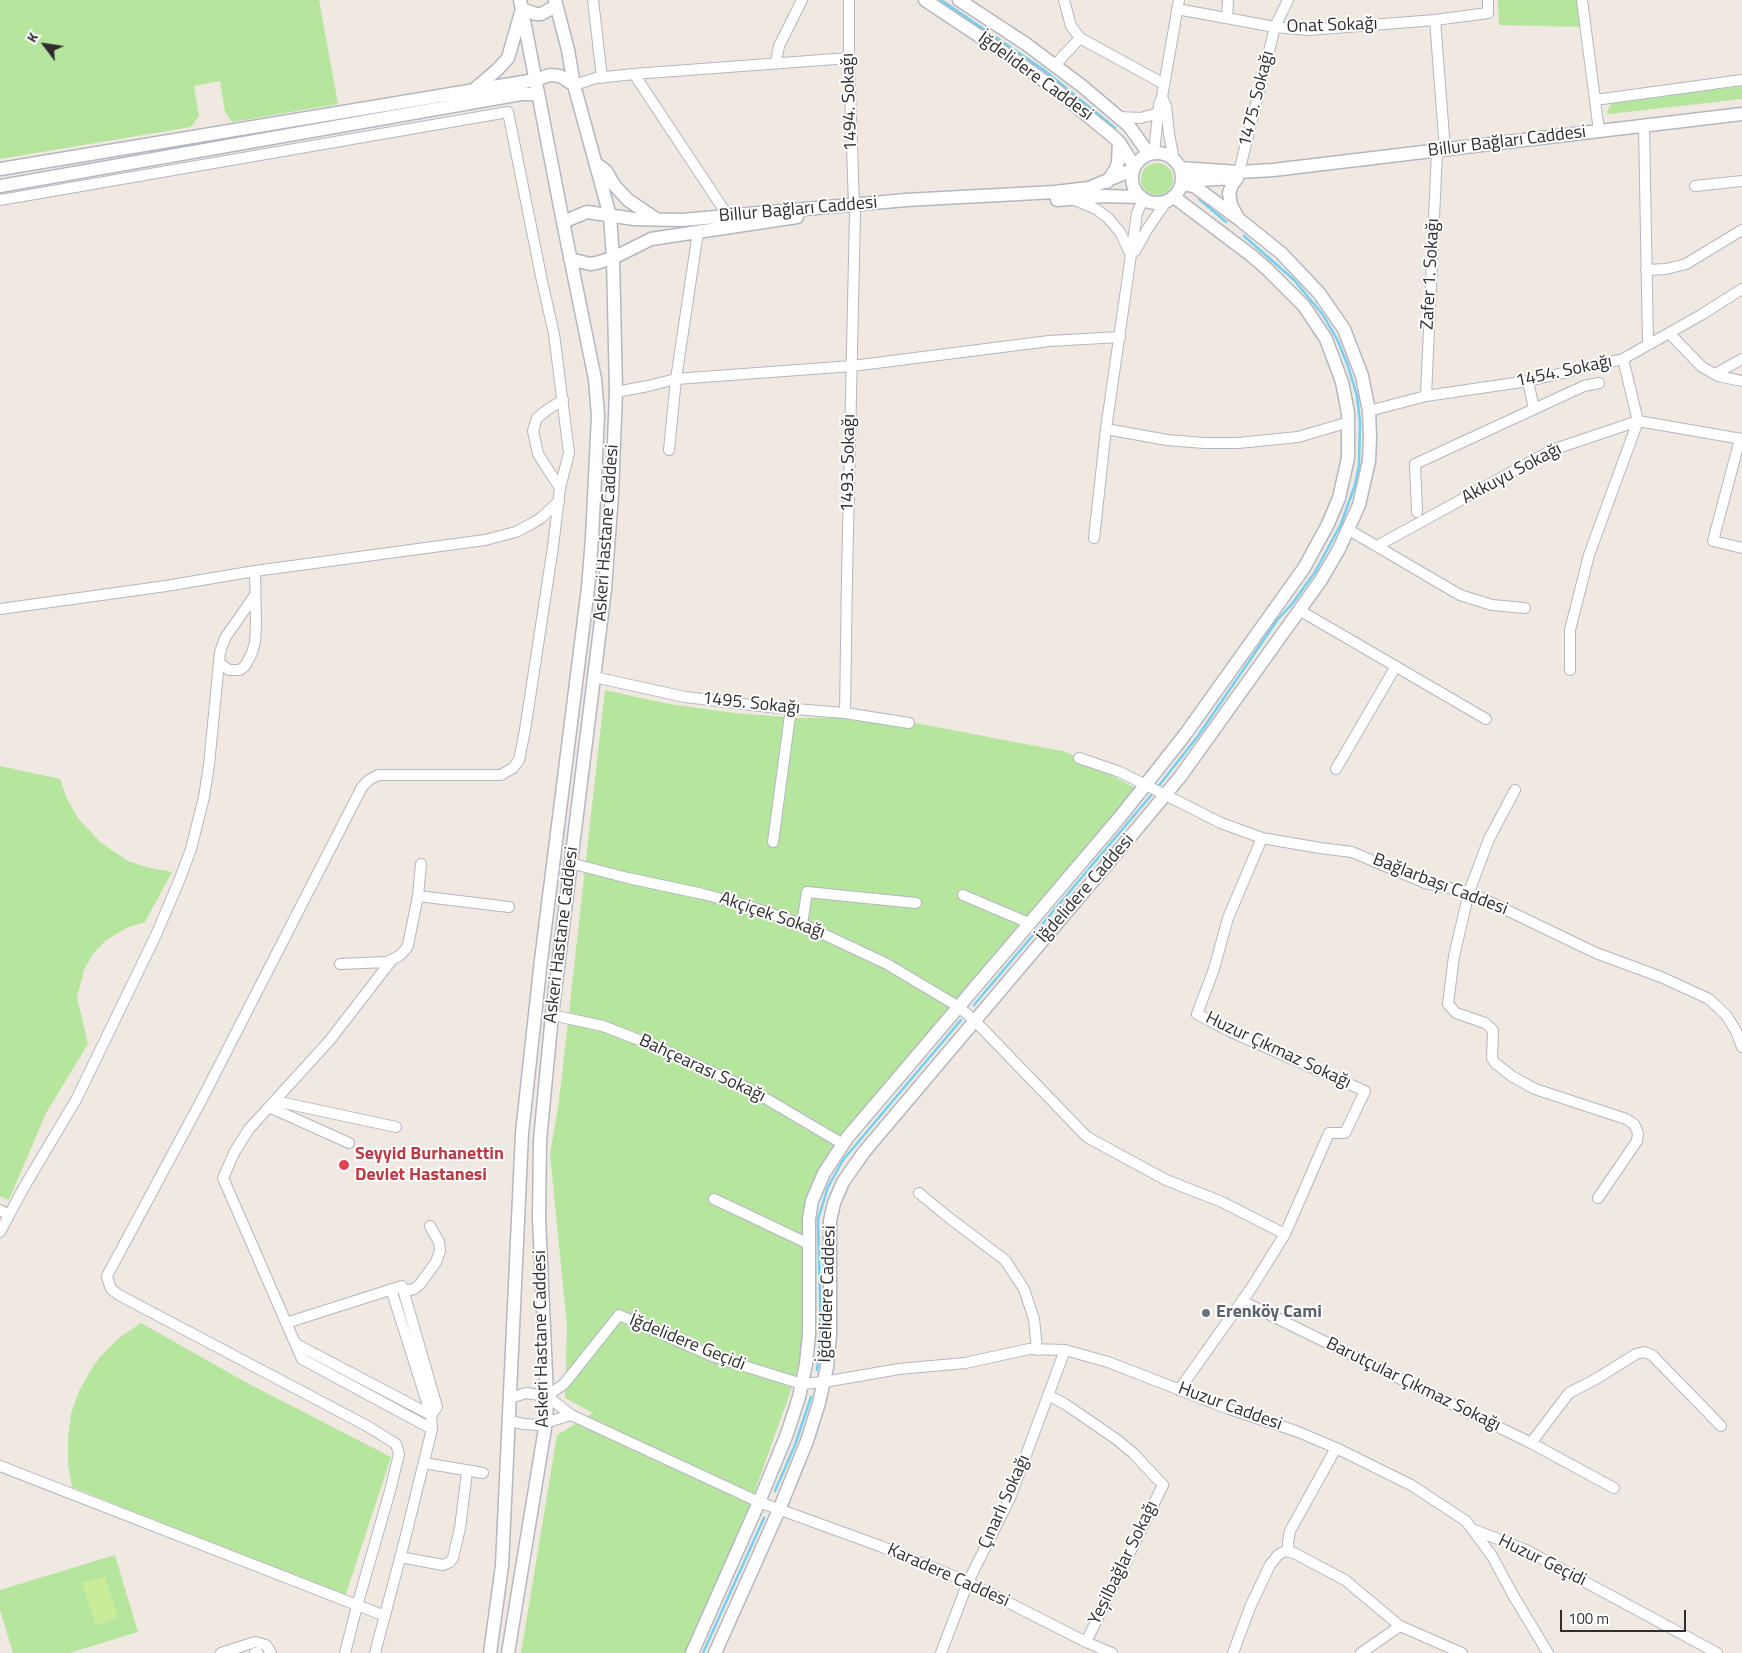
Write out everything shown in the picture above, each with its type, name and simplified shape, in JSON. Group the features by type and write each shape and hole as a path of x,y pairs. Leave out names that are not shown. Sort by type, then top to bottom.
{"street":[{"path":"593,0 602,78"},
{"path":"776,62 779,46 802,0"},
{"name":"1494. Sokağı","path":"849,0 848,58 854,209"},
{"name":"İğdelidere Caddesi","path":"924,0 1034,73 1119,142 1133,168"},
{"name":"İğdelidere Caddesi","path":"959,0 1055,65 1129,126 1151,153"},
{"path":"1064,0 1071,26 1080,38 1164,84"},
{"path":"1227,18 1228,0"},
{"name":"1475. Sokağı","path":"1238,175 1275,27 1288,0"},
{"name":"Onat Sokağı","path":"1178,4 1227,18 1275,27 1309,30 1435,20 1488,13 1488,0"},
{"path":"1582,0 1599,131"},
{"path":"521,5 541,14 556,3"},
{"name":"Askeri Hastane Caddesi","path":"508,1653 546,1422 547,1396 538,1193 540,1140 552,1015 608,561 616,392 613,258 610,216 574,85 568,50 556,3"},
{"path":"1151,153 1178,4"},
{"path":"521,5 570,259"},
{"path":"475,89 508,58 521,5"},
{"name":"Zafer 1. Sokağı","path":"1426,396 1441,150 1435,20"},
{"path":"1055,65 1080,38"},
{"path":"0,169 535,80 554,75 560,76 574,85 602,78 634,74 848,58"},
{"path":"634,74 728,216"},
{"path":"1595,100 1742,80"},
{"path":"0,186 521,94 538,94"},
{"path":"1132,258 1148,228 1170,200 1180,173 1169,134 1166,106 1162,97"},
{"path":"0,200 508,112 554,334 569,453 560,488 519,760 513,768 501,775 378,775 369,780 362,788 197,1109 108,1274 109,1285 114,1293 369,1427 396,1444 399,1454 346,1653"},
{"path":"1119,117 1141,118 1158,113"},
{"name":"Billur Bağları Caddesi","path":"1180,173 1238,175 1742,114"},
{"path":"1644,126 1648,345"},
{"path":"1107,182 1116,169 1119,142"},
{"path":"1037,197 1089,188 1107,182 1133,168 1140,159 1151,153 1165,154 1180,173"},
{"path":"597,165 606,172 614,185 628,200 656,219"},
{"path":"1094,538 1106,429 1137,213 1141,198 1132,184 1133,168"},
{"name":"İğdelidere Caddesi","path":"715,1653 779,1510 807,1441 824,1382 830,1335 830,1221 838,1192 856,1162 1166,794 1220,722 1326,572 1359,504 1367,475 1370,446 1369,410 1357,359 1344,329 1319,292 1296,268 1252,229 1194,186 1180,173"},
{"path":"1238,175 1229,193 1234,210 1240,220"},
{"path":"1695,186 1742,182"},
{"path":"1037,197 1071,199 1104,196 1141,198 1156,204 1170,200"},
{"name":"Billur Bağları Caddesi","path":"570,259 590,264 613,258 651,239 906,200 1037,197"},
{"path":"1071,199 1096,208 1108,218 1125,240 1132,258"},
{"name":"İğdelidere Caddesi","path":"692,1653 760,1502 787,1434 802,1384 809,1334 809,1219 812,1202 824,1173 843,1144 1146,785 1204,710 1313,554 1334,511 1343,484 1348,458 1349,422 1342,382 1331,351 1318,326 1304,306 1252,256 1170,200"},
{"name":"Billur Bağları Caddesi","path":"563,222 587,212 634,219 682,220 854,209"},
{"name":"1493. Sokağı","path":"845,713 854,209"},
{"path":"1226,237 1252,229"},
{"path":"1646,270 1666,270 1686,264 1742,230"},
{"path":"669,450 676,379 698,232"},
{"name":"Askeri Hastane Caddesi","path":"490,1653 501,1574 522,1132 541,960 588,588 592,538 598,399 570,259"},
{"name":"1454. Sokağı","path":"1369,410 1426,396 1528,381 1623,359 1742,289"},
{"path":"1669,333 1702,367 1715,374 1742,381"},
{"path":"616,392 676,379 852,366 1030,343 1120,337"},
{"path":"1715,374 1742,358"},
{"path":"1570,670 1570,630 1589,555 1638,421 1623,359"},
{"path":"1528,381 1534,410"},
{"path":"1417,512 1415,464 1584,386 1599,383"},
{"path":"560,488 538,454 532,431 537,418 563,400"},
{"name":"Akkuyu Sokağı","path":"1377,546 1552,450 1638,421 1741,439"},
{"path":"1106,429 1167,440 1230,444 1298,437 1349,422"},
{"path":"1741,439 1713,541 1742,548"},
{"path":"0,609 166,586 255,571 490,539 516,532 531,524 541,518 559,501"},
{"path":"1348,530 1460,595 1492,606 1525,608"},
{"path":"219,663 225,668 236,671 243,668 250,659 255,642 255,571"},
{"path":"0,1232 4,1212 66,1119 84,1084 156,935 185,865 200,815 207,781 220,652 225,638 255,595"},
{"path":"1300,610 1486,719"},
{"path":"1336,769 1396,666"},
{"name":"1495. Sokağı","path":"594,677 685,697 845,713 909,723"},
{"path":"772,842 791,708"},
{"name":"Bağlarbaşı Caddesi","path":"1079,758 1120,772 1221,823 1269,841 1352,852 1425,883 1469,892 1596,953 1661,977 1709,999 1726,1015 1736,1031 1742,1047"},
{"path":"1515,790 1489,839 1469,892 1454,956 1447,999 1450,1007 1456,1013 1488,1025 1492,1031 1492,1058 1495,1063 1513,1077 1535,1089 1634,1124 1638,1133 1637,1141 1598,1198"},
{"name":"Huzur Çıkmaz Sokağı","path":"1179,1390 1242,1301 1284,1234 1329,1133 1345,1134 1365,1091 1231,1032 1197,1014 1214,969 1228,918 1262,838"},
{"name":"Akçiçek Sokağı","path":"570,863 628,878 726,899 802,924 887,964 959,1007 975,1021 1087,1137 1166,1180 1222,1202 1284,1234"},
{"path":"421,864 418,896 408,945 399,956 391,961 330,1040 257,1119 234,1151 223,1178 302,1359 432,1429"},
{"path":"802,924 807,892 916,903"},
{"path":"963,895 1029,924"},
{"path":"418,896 509,907"},
{"path":"340,964 391,961"},
{"name":"Bahçearası Sokağı","path":"552,1015 603,1026 657,1047 753,1091 843,1144"},
{"path":"272,1104 396,1128"},
{"path":"272,1104 348,1143"},
{"path":"919,1193 1006,1260 1024,1289 1034,1319 1037,1350"},
{"path":"714,1200 809,1244"},
{"path":"404,1291 414,1289 420,1284 436,1262 440,1251 439,1242 430,1226"},
{"path":"286,1324 402,1286 437,1407 431,1415"},
{"path":"375,1653 432,1429 431,1415 391,1289"},
{"name":"Barutçular Çıkmaz Sokağı","path":"1242,1301 1531,1443 1614,1488"},
{"name":"İğdelidere Geçidi","path":"547,1396 564,1384 619,1315 712,1356 802,1384"},
{"path":"296,1344 431,1415"},
{"name":"Huzur Caddesi","path":"802,1384 899,1369 965,1363 1029,1350 1065,1350 1108,1362 1229,1409 1296,1431 1336,1448 1411,1485 1466,1521 1492,1556 1546,1650"},
{"name":"Çınarlı Sokağı","path":"941,1653 968,1582 1010,1498 1065,1350"},
{"path":"1531,1443 1569,1392 1636,1354 1644,1352 1652,1355 1721,1426"},
{"path":"510,1398 526,1393 547,1396 571,1415 760,1502"},
{"name":"Yeşilbağlar Sokağı","path":"1048,1395 1065,1404 1116,1439 1133,1453 1163,1484 1086,1642"},
{"path":"509,1421 531,1425 571,1415"},
{"path":"1289,1551 1290,1531 1336,1448"},
{"path":"424,1463 466,1472 483,1473"},
{"path":"0,1466 385,1616"},
{"path":"400,1557 443,1565 450,1562 453,1558 460,1528 466,1472"},
{"name":"Karadere Caddesi","path":"760,1502 880,1546 968,1582 1107,1652"},
{"name":"Huzur Geçidi","path":"1471,1528 1526,1550 1717,1653"},
{"path":"1232,1653 1251,1605 1270,1565 1278,1555 1285,1551 1289,1551 1345,1580 1400,1626 1462,1653"},
{"path":"1361,1653 1400,1626"},
{"path":"221,1653 255,1642 266,1646 271,1653"},
{"path":"1534,1653 1546,1650"}],"green space":[{"path":"0,0 319,0 338,104 232,122 225,112 220,81 194,86 199,116 191,127 0,159"},
{"path":"1498,0 1580,0 1583,27 1499,25"},
{"path":"1742,86 1742,99 1608,114 1607,112 1610,105 1617,102"},
{"path":"1157,163 1169,167 1173,179 1169,191 1157,195 1145,191 1141,179 1145,167"},
{"path":"605,690 669,704 735,713 796,718 884,717 1067,752 1139,790 813,1189 803,1344 794,1382 744,1521 688,1653 521,1653 557,1435 593,1413 565,1398 567,1326 550,1154 559,1101"},
{"path":"0,766 60,779 67,799 78,818 100,842 128,861 172,872 145,922 128,927 105,941 93,954 84,970 77,997 88,1044 46,1113 9,1200 0,1196"},
{"path":"141,1323 249,1384 391,1457 346,1594 341,1595 72,1487 68,1463 68,1438 71,1414 79,1391 100,1357 119,1338"},
{"path":"115,1555 138,1632 69,1653 13,1653 0,1610 0,1590"},
{"path":"105,1576 118,1617 96,1625 82,1583"}],"waterway":[{"path":"941,0 1044,70 1115,128"},
{"path":"1199,199 1226,222"},
{"path":"1157,788 1198,736 1278,619 1292,604 1315,572 1341,524 1355,485 1359,465 1360,422 1357,396 1338,341 1323,315 1294,280 1244,236"},
{"path":"974,1005 1153,793"},
{"path":"817,1370 821,1338 818,1219 828,1187 843,1160 961,1020"},
{"path":"775,1491 795,1445 811,1397"},
{"path":"703,1653 764,1518"}],"place":[{"name":"Seyyid Burhanettin Devlet Hastanesi","path":"344,1165"},
{"name":"Erenköy Cami","path":"1206,1313"}]}
